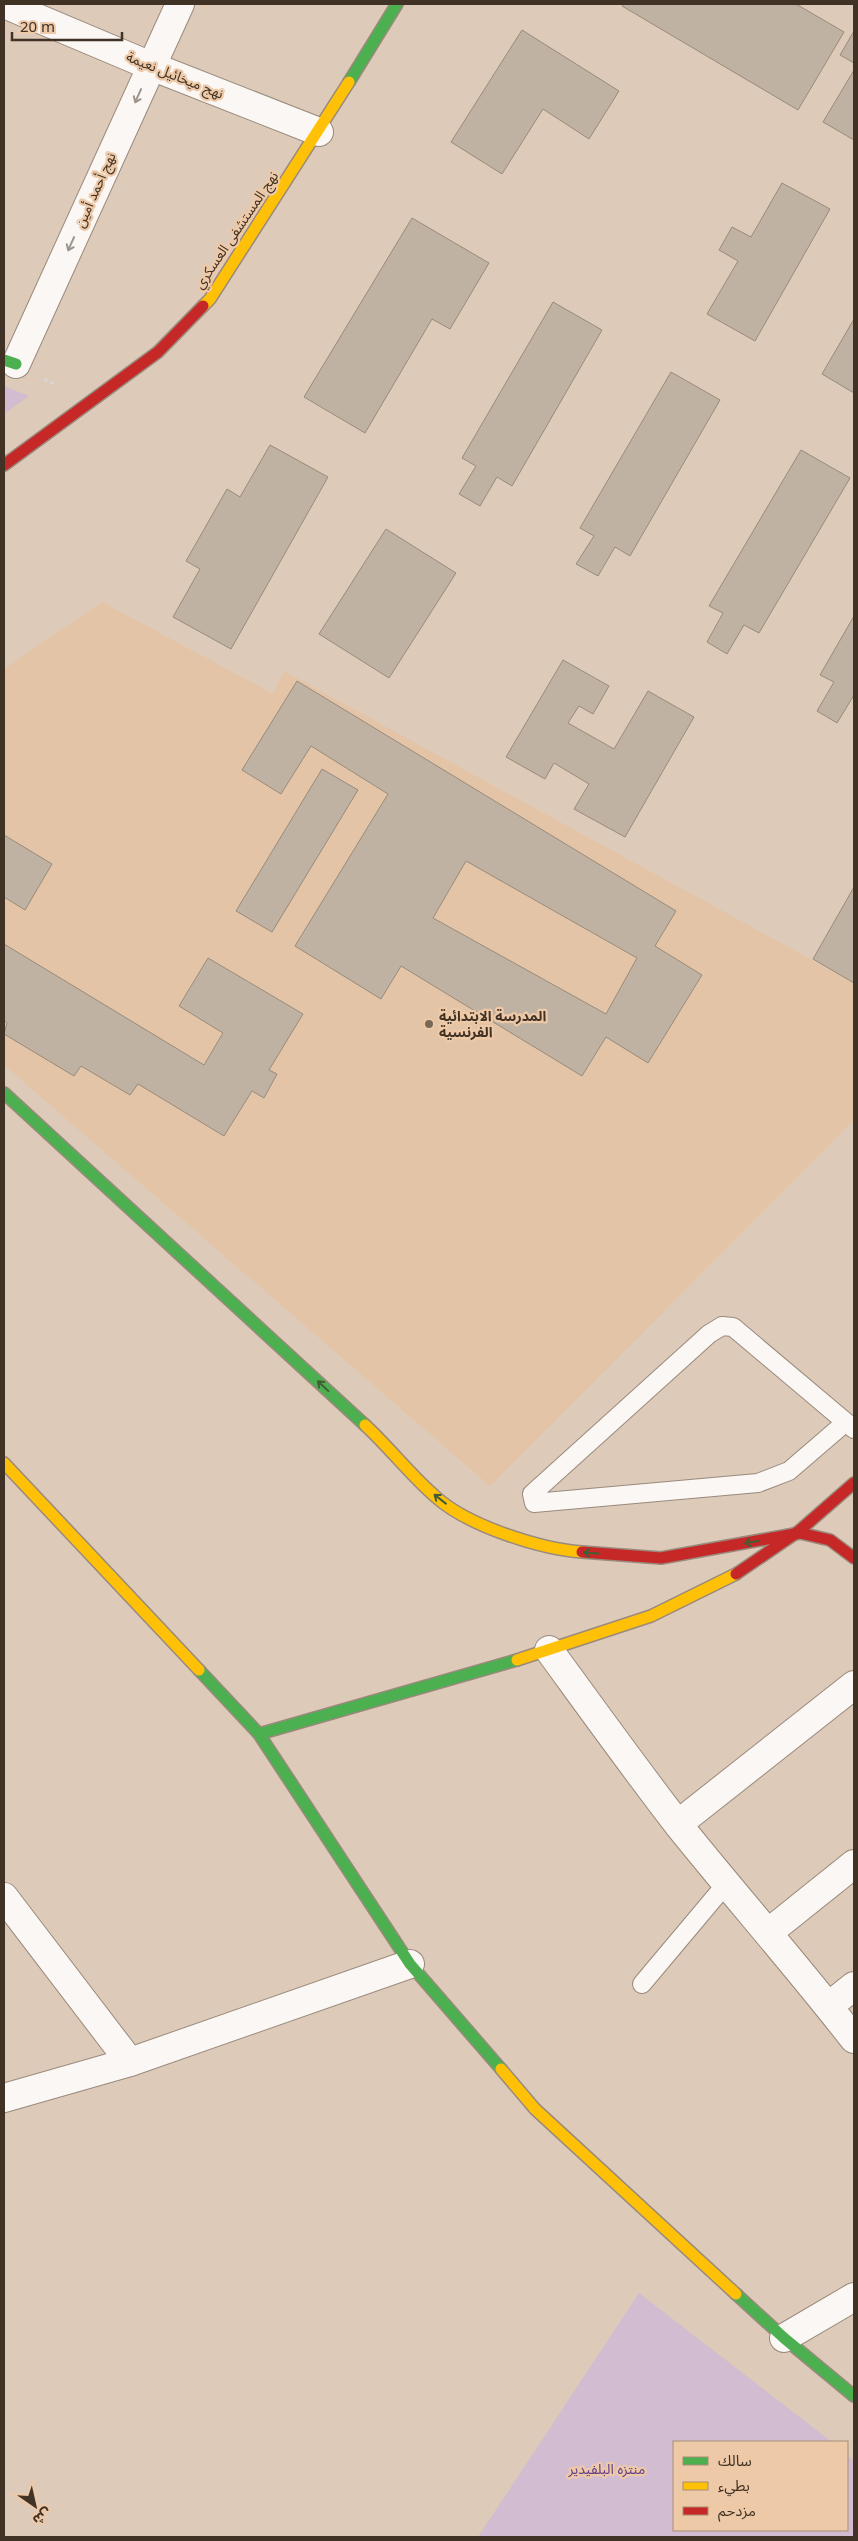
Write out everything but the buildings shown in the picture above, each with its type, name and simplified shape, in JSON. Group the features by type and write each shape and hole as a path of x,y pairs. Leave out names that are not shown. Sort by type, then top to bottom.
{"street":[{"name":"نهج ميخائيل نعيمة","path":"4,4 151,66 320,132"},
{"name":"نهج أحمد أمين","path":"10,362 180,4"},
{"name":"نهج المستشفى العسكري","path":"4,465 158,352 210,299 320,132 397,4"},
{"path":"4,1093 372,1432 438,1499 472,1521 557,1550 661,1558 800,1533 816,1534 833,1540 854,1558"},
{"path":"4,1463 80,1541 259,1734 410,1964 535,2109 784,2338 854,2396"},
{"path":"259,1734 384,1701 549,1650 630,1624 694,1597 756,1562 800,1533 854,1482"},
{"path":"549,1650 678,1824 726,1884 770,1932 854,2039"},
{"path":"678,1824 854,1685"},
{"path":"770,1932 854,1864"},
{"path":"4,1897 130,2062"},
{"path":"4,2098 130,2062 410,1964"},
{"path":"829,2006 854,1986"},
{"path":"784,2338 854,2297"}],"lane":[{"path":"722,1326 733,1327 850,1426 790,1471 758,1483 534,1503 532,1499 532,1494 709,1334 722,1326"},
{"path":"642,1984 726,1884"}],"path":[{"path":"10,362 90,402"}],"shaded area":[{"name":"المدرسة الابتدائية الفرنسية","path":"102,602 273,694 284,671 854,983 854,1120 490,1486 4,1065 4,669"}],"green space":[{"path":"4,386 29,396 4,414"},
{"name":"منتزه البلفيدير","path":"639,2293 831,2441 673,2441 673,2531 848,2531 848,2456 854,2461 854,2537 478,2537"}],"traffic: fast":[{"path":"349,82 397,4"},
{"path":"4,360 16,364"},
{"path":"4,1093 365,1425"},
{"path":"259,1734 517,1660"},
{"path":"199,1670 259,1734 410,1964 501,2069"},
{"path":"736,2294 784,2338 854,2396"}],"traffic: slow":[{"path":"203,306 210,299 349,82"},
{"path":"365,1425 427,1489 467,1518 526,1541 582,1552"},
{"path":"4,1463 199,1670"},
{"path":"517,1660 651,1616 736,1574"},
{"path":"501,2069 535,2109 736,2294"}],"traffic: jam":[{"path":"4,465 158,352 203,306"},
{"path":"736,1574 799,1531 854,1483"},
{"path":"582,1552 661,1558 800,1533 830,1540 854,1558"}],"place":[{"name":"المدرسة الابتدائية الفرنسية","path":"429,1024"}]}
